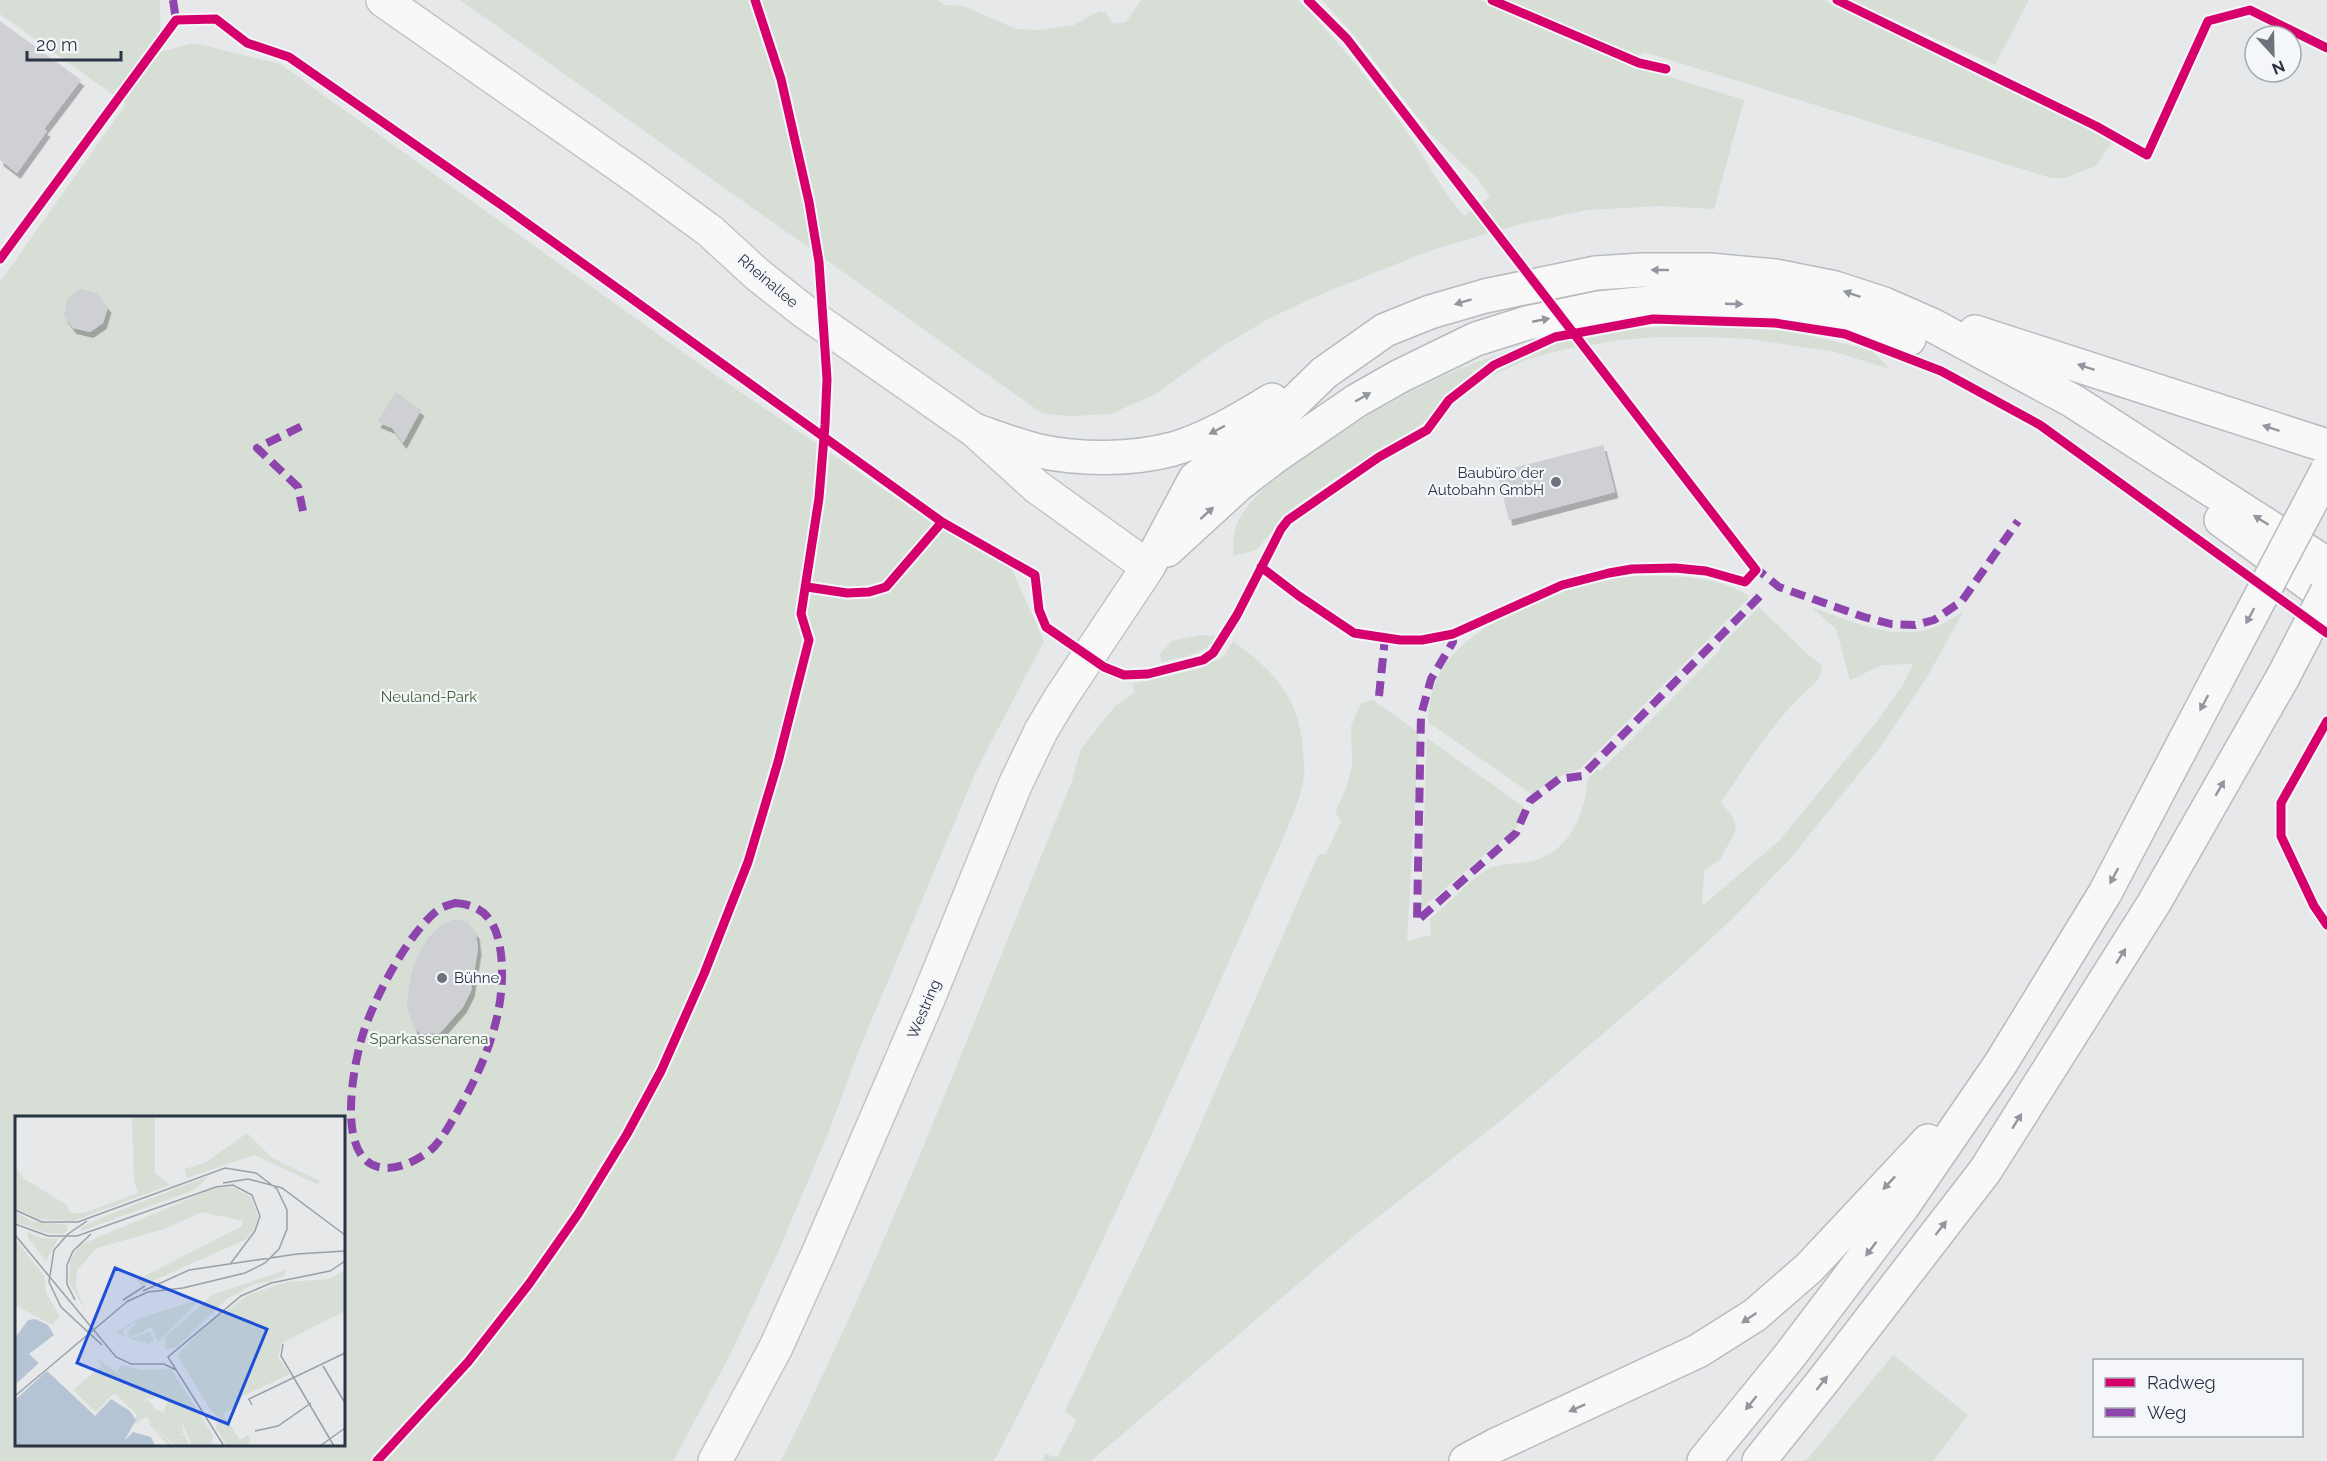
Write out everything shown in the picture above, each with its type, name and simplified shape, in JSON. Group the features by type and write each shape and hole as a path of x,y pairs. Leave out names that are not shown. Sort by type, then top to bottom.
{"main road":[{"name":"Rheinallee","path":"383,0 710,231 758,275 805,312 974,430 1037,487 1148,567"},
{"path":"1148,567 1195,479 1283,413 1324,373 1385,330 1485,296 1596,273 1708,270 1775,276 1835,288 2327,446"},
{"path":"1148,567 1238,485 1321,423 1400,376 1476,339 1527,323 1599,308 1659,302 1739,303 1803,310 1874,324 1943,353 2053,411 2236,530 2327,597"},
{"path":"1884,304 1932,325 2073,401 2327,564"},
{"path":"974,430 1039,451 1077,456 1140,454 1172,449 1202,439 1256,410 1291,387 1324,373"},
{"path":"1704,1461 1791,1354 1896,1215 2001,1064 2105,893 2327,471"},
{"name":"Westring","path":"715,1461 776,1347 818,1254 919,1021 1015,785 1041,731 1148,567"},
{"path":"1759,1461 1985,1171 2154,903 2283,677 2327,592"},
{"path":"1466,1461 1698,1351 1755,1315 1809,1268 2001,1064"}],"green space":[{"name":"Neuland-Park","path":"0,0 160,0 161,52 194,43 280,64 698,363 946,532 1010,565 1044,641 977,769 859,1050 829,1131 779,1250 729,1357 673,1461 0,1461 0,282 126,104 0,14"},
{"path":"460,0 937,0 944,5 963,6 1016,29 1040,30 1074,25 1099,11 1106,13 1113,24 1126,22 1141,0 1298,0 1379,94 1464,216 1490,197 1477,178 1430,133 1354,35 1322,0 1480,0 1618,61 1744,100 1714,209 1660,206 1586,210 1517,225 1429,251 1319,295 1270,318 1218,349 1154,395 1110,414 1071,416 1043,414"},
{"path":"1506,0 1824,0 2113,141 2096,166 2065,178 2051,178 1644,52 1637,57"},
{"path":"1849,0 2029,0 1995,65"},
{"path":"1709,324 1793,332 1871,350 1890,369 1835,352 1750,339 1706,337 1622,340 1566,349 1528,359 1458,391 1449,410 1431,418 1294,507 1256,550 1233,556 1234,535 1238,521 1247,507 1270,484 1352,426 1426,384 1506,352 1556,339 1606,332"},
{"path":"1641,576 1709,580 1734,588 1747,595 1748,599 1580,769 1555,779 1533,795 1428,722 1434,686 1448,661 1485,628 1508,614 1558,593 1609,579"},
{"path":"1759,607 1806,653 1822,665 1821,671 1815,683 1767,735 1721,802 1733,817 1736,830 1720,860 1704,871 1702,906 1779,841 1878,720 1903,685 1913,664 1882,665 1850,680 1836,629 1811,607 1869,627 1899,632 1933,628 1963,612 1930,672 1879,749 1789,860 1731,920 1678,969 1513,1111 1355,1235 1091,1461 1043,1461 1045,1454 1057,1457 1077,1420 1065,1411 1186,1158 1318,855 1326,854 1341,821 1335,812 1347,786 1352,764 1351,726 1361,703 1373,700 1419,733 1407,941 1431,935 1430,919 1486,870 1491,867 1536,860 1558,848 1567,839 1579,817 1587,780 1598,769 1600,771 1721,649 1720,646"},
{"path":"1202,635 1218,636 1200,651 1186,657 1162,662 1160,654 1172,641"},
{"path":"1233,641 1273,675 1291,702 1301,734 1304,762 1300,795 1278,850 1142,1155 997,1456 993,1461 781,1461 822,1378 897,1209 1072,781 1081,749 1115,706 1135,692 1132,684 1198,669 1224,656"},
{"path":"1427,738 1524,807 1517,827 1421,909"},
{"path":"1893,1355 1968,1415 1933,1461 1806,1461"}],"building":[{"path":"0,21 81,80 44,129 47,131 17,173 0,160"},
{"path":"80,289 97,293 108,307 103,323 90,332 73,328 64,316 67,299"},
{"path":"396,392 421,410 403,443 392,428 377,422"},
{"name":"Baubüro der Autobahn GmbH","path":"1603,445 1615,492 1509,520 1497,472"},
{"name":"Bühne","path":"455,919 468,922 476,933 478,949 471,991 463,1007 440,1033 421,1034 414,1028 407,1007 414,965 428,938 441,925"}],"marked path":[{"path":"173,0 176,20"},
{"path":"303,511 298,487 257,448 304,425"},
{"path":"1753,566 1779,587 1864,617 1891,624 1915,625 1934,620 1962,601 2018,521"},
{"path":"1453,634 1453,642 1431,679 1421,715 1417,921 1516,833 1530,801 1559,779 1582,776 1761,595"},
{"path":"1379,696 1385,638"},
{"path":"455,903 483,912 497,934 502,975 501,995 492,1034 486,1054 469,1091 438,1143 411,1162 398,1167 385,1168 369,1163 359,1151 353,1133 352,1091 358,1051 374,1005 393,968 415,934 440,909 455,903"}],"cycle path":[{"path":"377,1461 468,1362 529,1284 578,1214 627,1134 661,1071 704,974 748,862 778,762 809,640 801,614 819,498 827,379 819,262 809,202 781,79 755,0"},
{"path":"1261,567 1354,633 1400,640 1422,640 1453,634 1562,585 1609,573 1632,569 1675,568 1706,571 1745,582 1756,570 1347,39 1308,0"},
{"path":"1492,0 1639,63 1666,69"},
{"path":"1837,0 2096,126 2147,155 2208,21 2250,10 2327,48"},
{"path":"0,259 176,20 216,19 247,43 289,57 503,206 942,522 1035,575 1039,610 1046,627 1104,667 1124,675 1148,674 1203,660 1213,653 1237,615 1281,529 1288,520 1379,457 1427,430 1449,400 1494,365 1555,337 1653,319 1775,323 1845,334 1941,371 2040,425 2327,633"},
{"path":"807,587 847,593 869,592 886,587 942,522"},
{"path":"2327,721 2281,803 2281,836 2314,906 2327,925"}],"place":[{"name":"Baubüro der Autobahn GmbH","path":"1556,482"},
{"name":"Bühne","path":"442,978"}],"park label":[{"name":"Sparkassenarena","path":"429,1039"}]}
